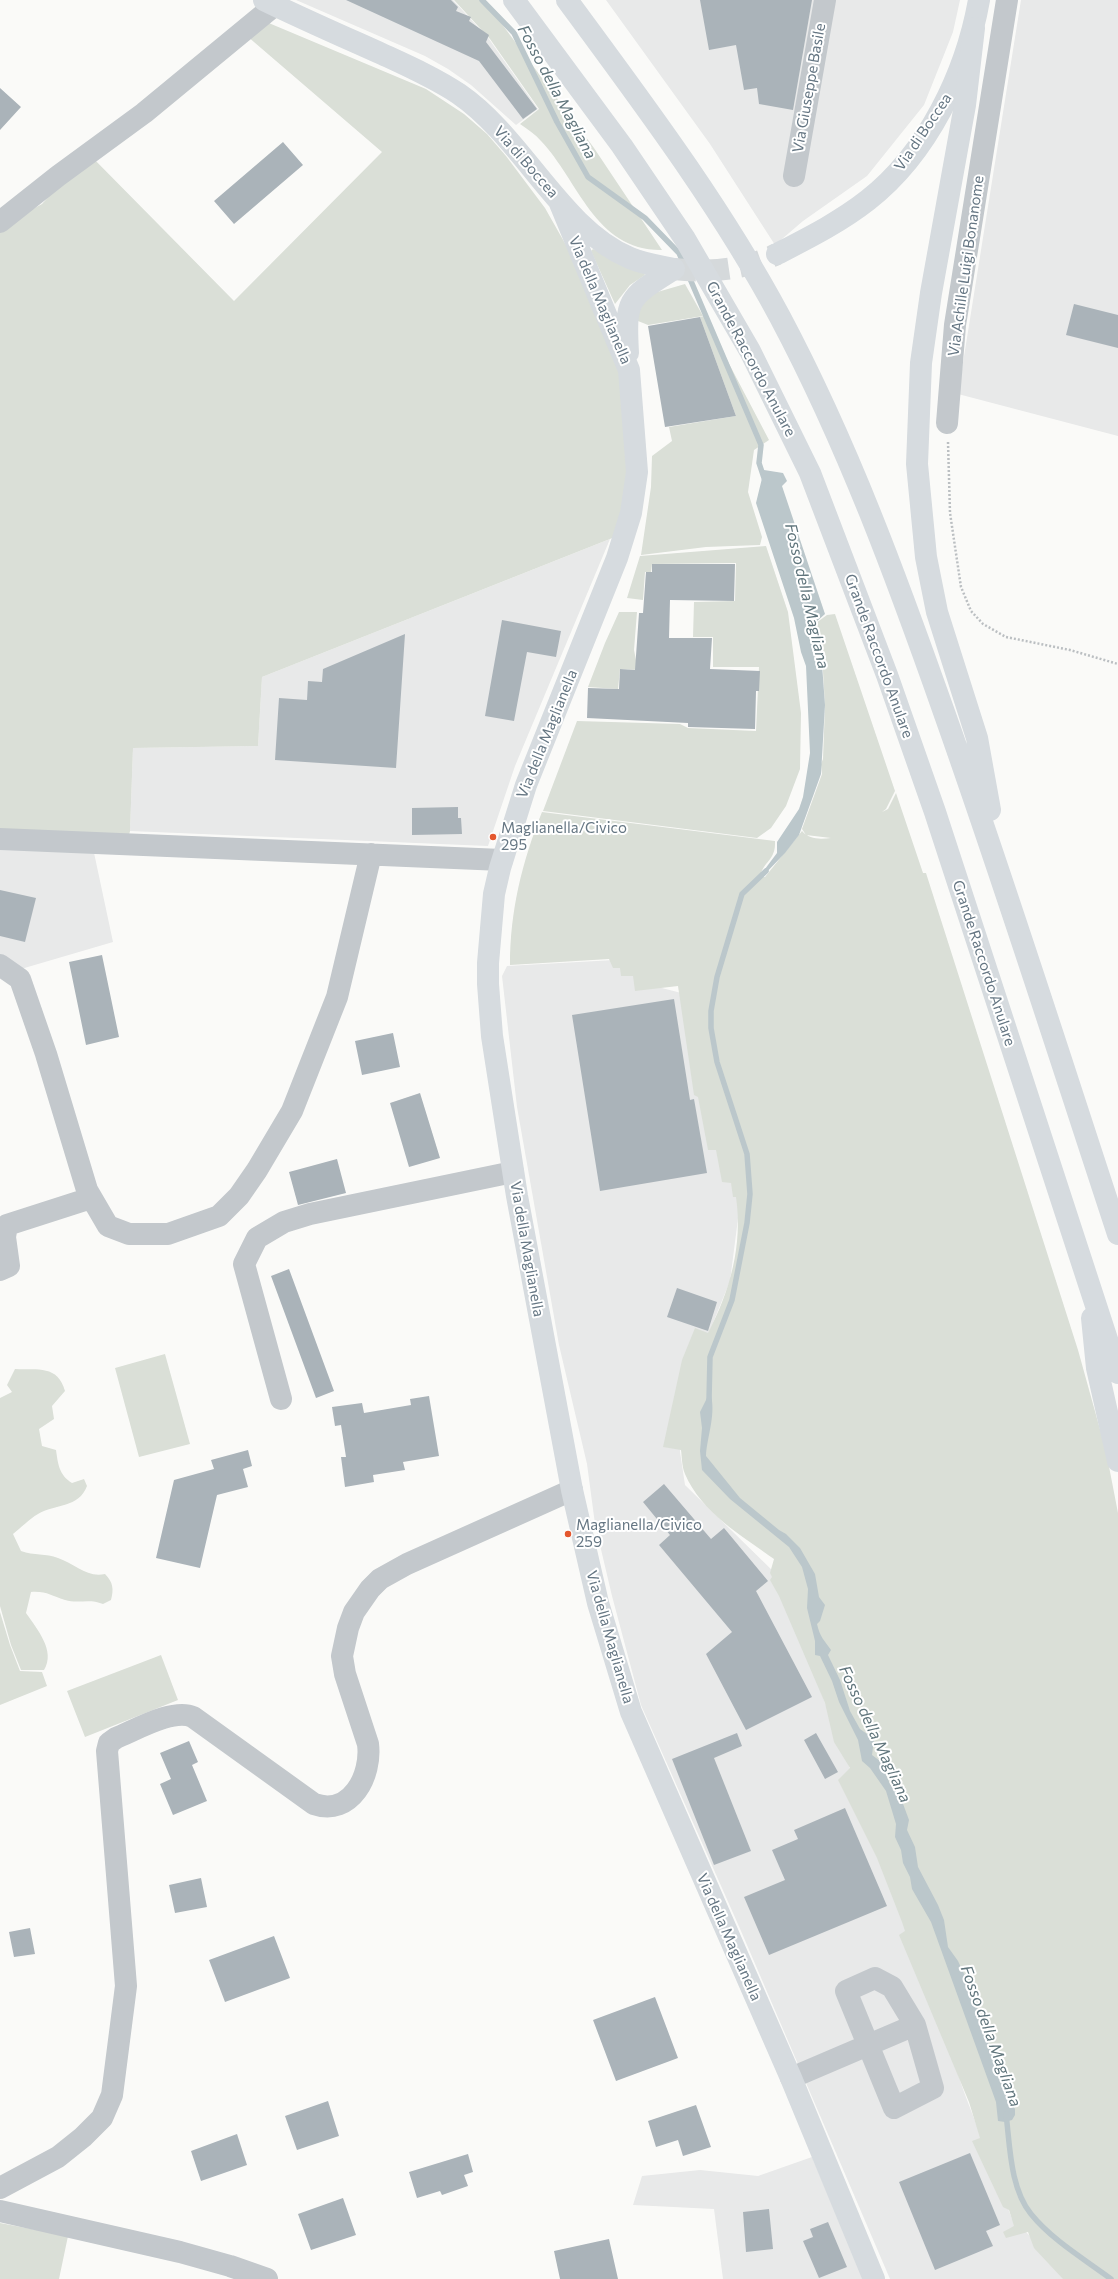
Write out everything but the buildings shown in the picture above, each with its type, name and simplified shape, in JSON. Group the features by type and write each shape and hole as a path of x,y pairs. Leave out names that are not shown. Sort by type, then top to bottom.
{"main road":[{"name":"Grande Raccordo Anulare","path":"514,0 622,146 685,239 750,351 810,473 887,675 935,812 1118,1373"},
{"path":"567,0 652,116 755,272 814,383 846,453 914,625 1002,876 1118,1234"},
{"name":"Via di Boccea","path":"777,254 850,213 883,187 904,164 935,120 964,62 974,28 979,0"},
{"name":"Via di Boccea","path":"269,3 415,70 460,95 509,140 559,201 585,228 611,248 639,262 674,269 642,290 631,303 626,316 629,370"},
{"path":"974,28 966,106 931,293 921,363 918,412 918,485 926,557 937,612 977,738 1002,876"},
{"name":"Via della Maglianella","path":"559,201 629,370 637,472 631,513 617,558 526,785 502,860 494,902 488,984 492,1036 513,1172 572,1490 598,1603 631,1712 791,2078 874,2279"},
{"path":"1092,1293 1092,1329 1095,1355 1118,1461"}],"street":[{"name":"Via Giuseppe Basile","path":"794,176 825,0"},
{"name":"Via Achille Luigi Bonanome","path":"947,423 955,325 1007,0"},
{"path":"0,222 58,176 144,114 269,3"},
{"path":"0,838 502,860"},
{"path":"0,965 20,979 46,1054 87,1190 108,1226 130,1234 168,1234 219,1216 239,1196 257,1170 292,1111 337,997 371,854"},
{"path":"282,1399 244,1264 257,1238 284,1222 310,1214 513,1172"},
{"path":"0,1270 9,1266 6,1237 7,1225 92,1198"},
{"path":"0,2188 58,2157 83,2138 102,2118 112,2095 126,1986 107,1751 109,1743 116,1738 172,1715 186,1714 193,1717 314,1804 328,1806 343,1802 360,1788 367,1774 370,1756 368,1744 343,1664 344,1643 348,1628 361,1600 380,1579 407,1564 572,1490"},
{"path":"875,1978 892,1987 914,2025 933,2088 894,2108 868,2045 846,1991 875,1978"},
{"path":"791,2078 914,2025"},
{"path":"0,2211 180,2252 266,2279"}],"path":[{"path":"947,423 950,513 961,587 971,611 982,624 1006,637 1070,650 1118,664"}],"shaded area":[{"path":"296,0 453,0 489,39 538,109 516,125 471,85 448,69 425,56"},
{"path":"454,0 484,0 594,148 662,250 639,247 620,239 604,226 591,211 539,138 520,124 539,109 490,39"},
{"path":"606,0 960,0 953,32 924,105 867,176 803,221 775,245 710,144"},
{"path":"1021,0 1118,0 1118,436 958,394"},
{"path":"264,21 426,89 464,114 487,134 506,156 545,208 605,314 631,391 625,533 262,677 258,746 133,748 130,831 127,843 0,839 0,227 42,204 88,153 234,301 382,152 247,36"},
{"path":"593,249 644,273 645,275 630,285 615,304 591,251"},
{"path":"685,284 703,316 648,325 638,321 638,309 654,293"},
{"path":"704,316 769,440 754,450 748,492 762,537 760,545 706,547 641,555 651,487 652,456 672,441 669,427 736,416 700,317"},
{"path":"610,539 515,766 488,846 130,831 133,748 258,746 262,677"},
{"path":"766,546 788,612 801,713 800,769 786,806 771,828 757,838 543,811 577,721 680,724 688,728 756,731 759,667 713,667 713,637 693,637 694,602 735,601 736,563 652,564 651,572 645,572 643,600 627,598 640,556"},
{"path":"619,612 637,612 634,650 638,670 620,669 618,689 588,687 605,643"},
{"path":"835,614 895,791 886,809 882,812 888,809 896,793 923,873 926,873 1078,1350 1106,1451 1118,1513 1118,2279 1063,2279 1034,2248 1028,2232 1006,2238 1003,2232 1014,2226 1009,2210 1003,2207 972,2141 980,2138 969,2102 899,1935 905,1931 877,1858 838,1780 850,1768 834,1742 825,1703 779,1596 770,1580 772,1577 770,1573 774,1559 736,1532 712,1512 692,1488 685,1474 681,1450 663,1447 682,1360 695,1328 708,1333 716,1317 723,1301 733,1267 738,1233 736,1197 733,1197 731,1183 722,1182 716,1150 708,1150 698,1097 694,1095 678,986 635,991 633,976 621,976 620,968 613,968 609,959 510,965 512,925 518,887 542,812 775,841 774,853 764,867 760,877 765,877 802,831 806,834 802,829 822,774 821,764 823,759 825,706 821,637 815,630 816,623 827,615","holes":["807,835 831,838 823,839"]},
{"path":"0,844 93,848 113,942 21,969 0,956"},
{"path":"632,959 658,987 689,995 723,1166 740,1203 730,1281 702,1350 682,1418 680,1452 685,1485 776,1574 889,1871 964,2092 1012,2219 1029,2235 1064,2279 890,2279 741,1931 641,1705 612,1596 595,1524 587,1464 559,1345 517,1107 502,976 507,966"},
{"path":"165,1354 190,1444 139,1457 115,1368"},
{"path":"15,1369 46,1371 52,1373 62,1383 65,1391 52,1406 54,1419 39,1429 42,1446 56,1450 60,1469 68,1480 72,1483 84,1479 87,1486 83,1493 72,1502 38,1514 31,1518 13,1534 21,1551 31,1554 53,1556 92,1574 105,1574 110,1580 113,1589 111,1600 103,1604 93,1601 70,1601 45,1593 31,1592 26,1613 44,1640 48,1655 44,1670 21,1670 11,1645 0,1606 0,1398 12,1392 7,1385"},
{"path":"0,1612 20,1671 42,1672 47,1686 0,1705"},
{"path":"161,1655 178,1700 85,1737 67,1691"},
{"path":"812,2157 864,2279 723,2279 714,2209 633,2205 642,2176 700,2170 758,2176"},
{"path":"0,2223 68,2236 59,2279 0,2279"}],"water":[{"path":"764,470 783,473 787,481 782,486 825,614 815,623 815,631 820,637 825,705 821,774 799,835 785,853 762,877 765,869 777,853 777,842 799,809 803,797 810,753 806,666 801,652 794,618 756,503"},
{"path":"710,1392 712,1400 712,1416 706,1456 740,1498 786,1534 800,1548 815,1574 819,1597 825,1605 820,1621 817,1624 819,1632 831,1650 828,1655 840,1680 850,1711 860,1729 874,1739 872,1755 884,1764 884,1770 890,1784 899,1793 909,1820 907,1830 915,1847 918,1867 938,1905 944,1920 948,1947 958,1961 972,1991 989,2045 997,2060 1004,2090 1015,2109 1015,2115 1012,2120 1005,2122 998,2121 996,2102 931,1922 912,1889 910,1877 903,1863 901,1850 895,1837 896,1824 886,1791 870,1768 862,1761 858,1740 839,1702 832,1681 820,1656 815,1655 815,1641 807,1608 808,1589 802,1567 789,1547 730,1499 702,1470 700,1451 702,1428 700,1412"}],"waterway":[{"name":"Fosso della Magliana","path":"482,0 514,33 557,122 588,177 645,218 679,253 761,445 759,463 765,481"},
{"name":"Fosso della Magliana","path":"709,1400 710,1357 732,1300 747,1223 750,1194 747,1154 717,1062 711,1028 711,1011 717,977 742,894 766,871"},
{"name":"Fosso della Magliana","path":"1006,2114 1012,2166 1024,2204 1039,2223 1049,2232 1069,2249 1111,2279"}],"tunnel":[{"path":"674,269 701,271 727,269 752,264 777,254"}],"place":[{"name":"Maglianella/Civico 295","path":"493,837"},
{"name":"Maglianella/Civico 259","path":"568,1534"}]}
